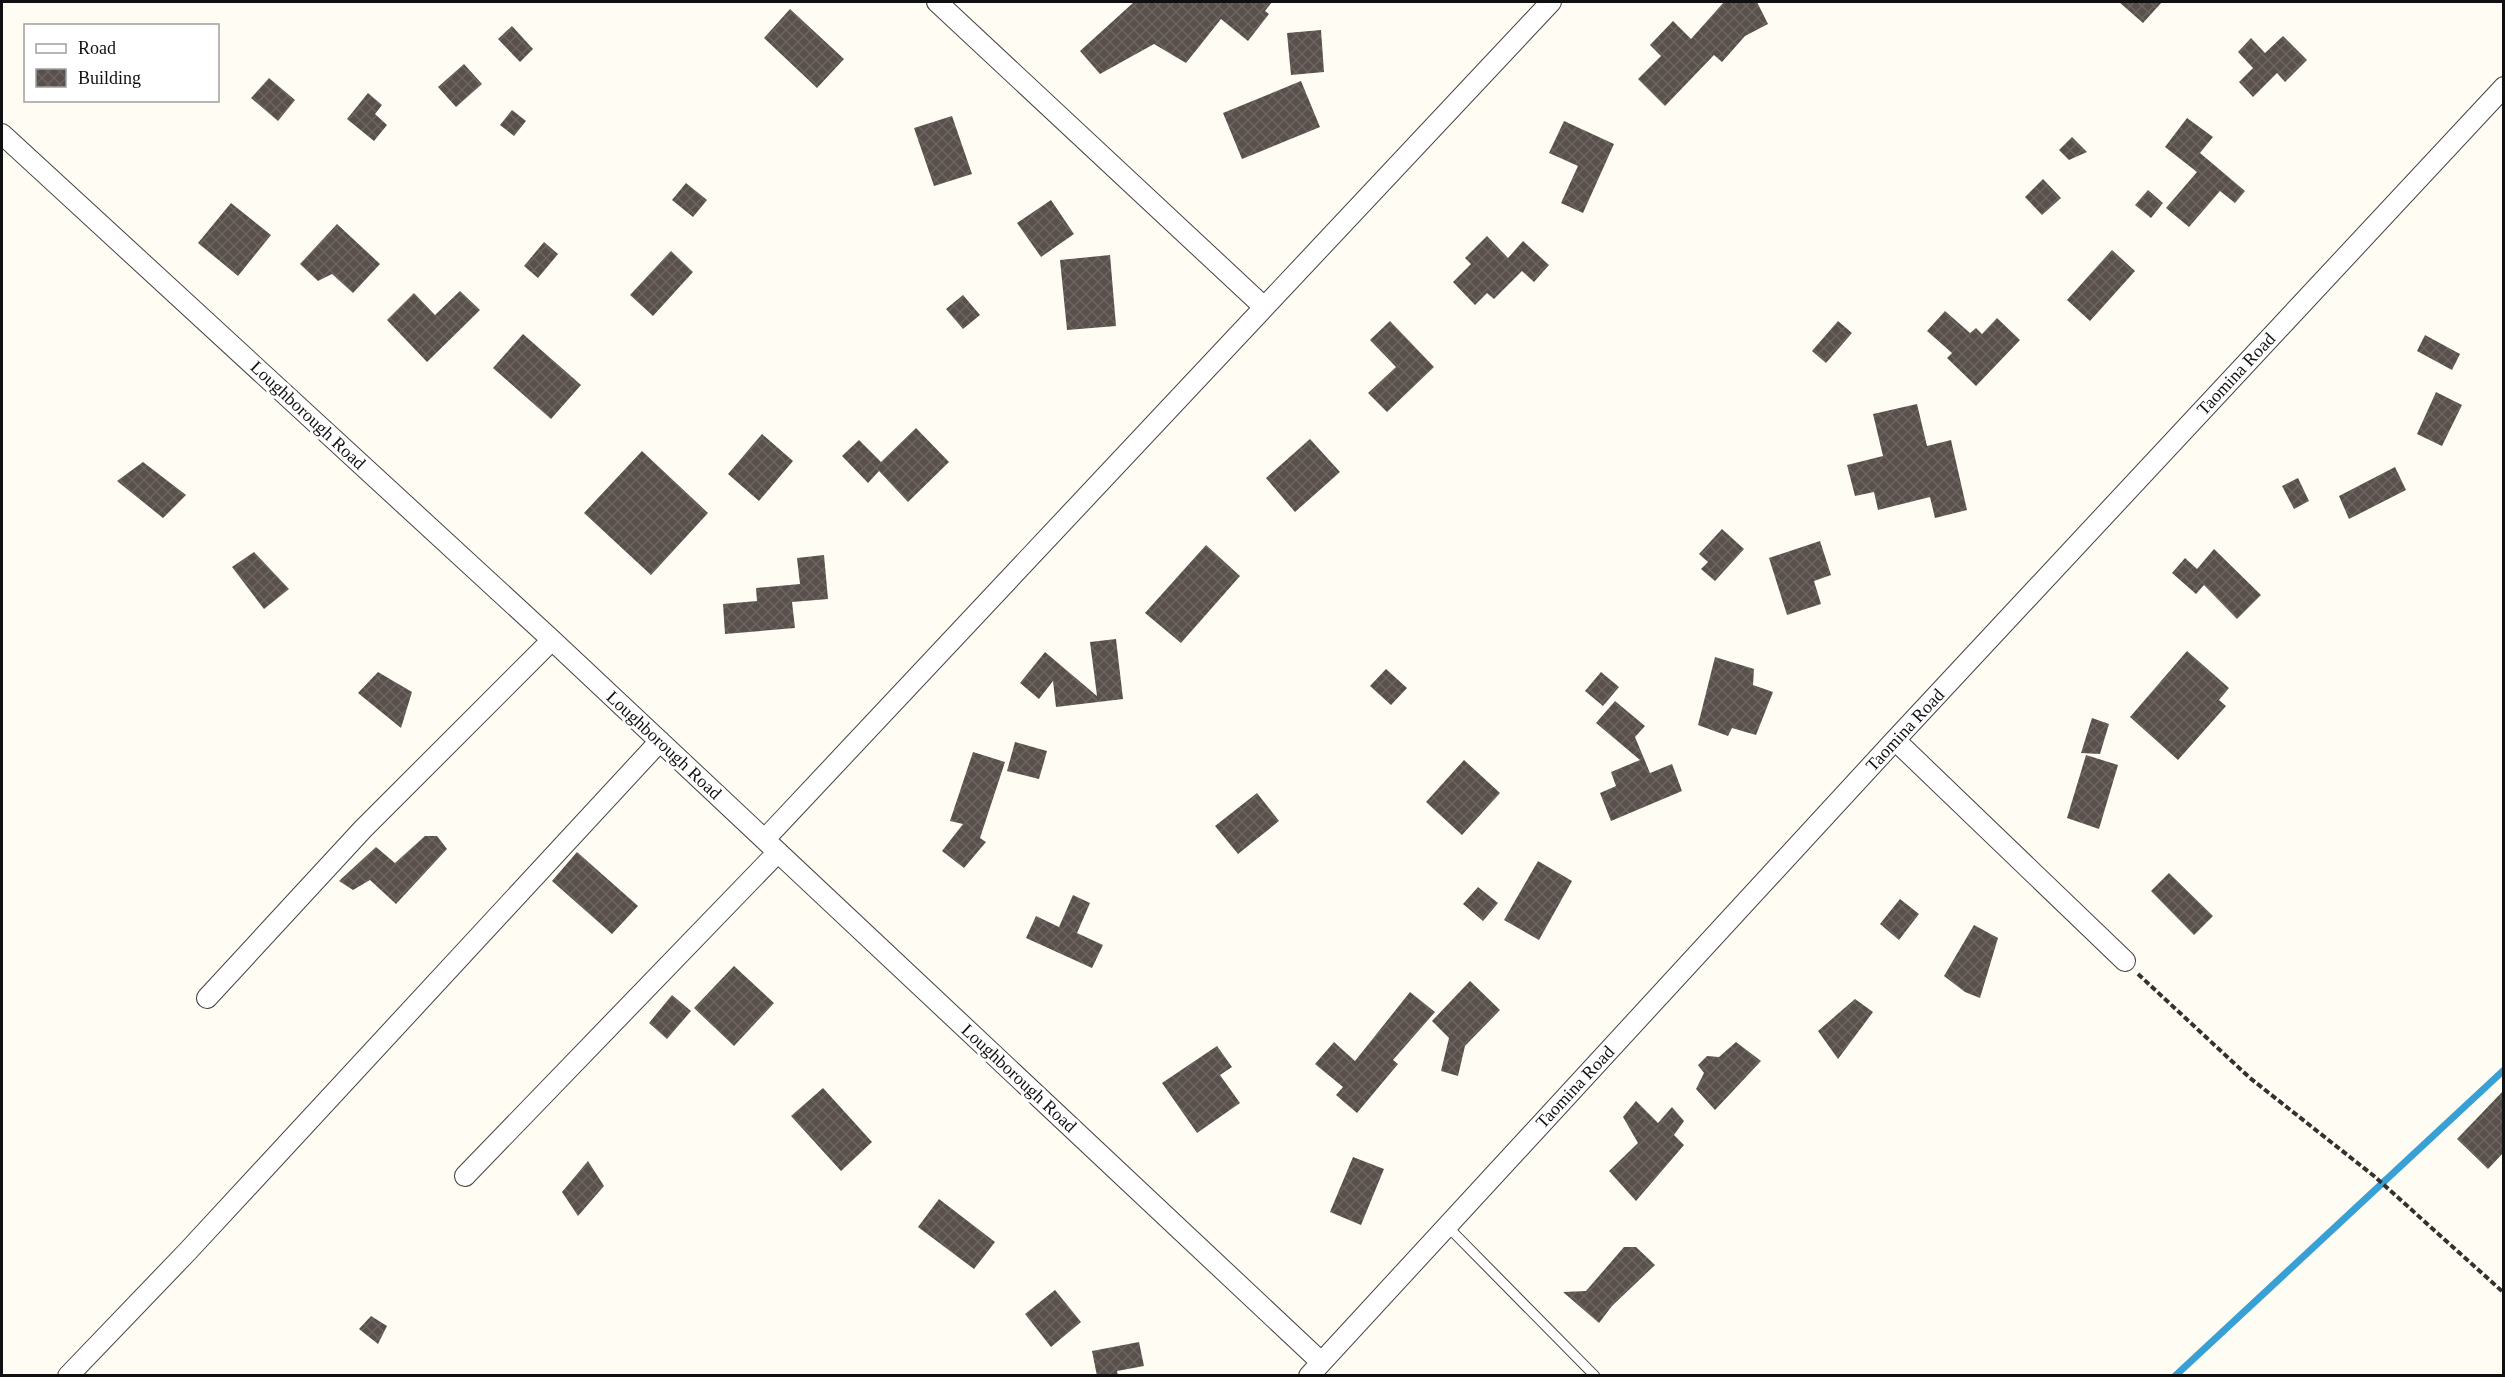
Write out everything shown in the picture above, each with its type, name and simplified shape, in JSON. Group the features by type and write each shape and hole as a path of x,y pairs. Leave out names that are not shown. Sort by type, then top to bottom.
{"street":[{"path":"937,2 1264,307"},
{"path":"465,1176 772,846 1264,307 1551,2"},
{"name":"Taomina Road","path":"1315,1369 1895,740 2504,87"},
{"name":"Loughborough Road","path":"2,134 552,639 772,846 1315,1369"},
{"path":"207,998 363,829 552,639"},
{"path":"1895,740 2125,961"},
{"path":"68,1376 197,1242 660,741"}],"lane":[{"path":"1447,1226 1595,1376"}],"path":[{"path":"2125,961 2250,1078 2374,1176 2504,1293"}],"building":[{"path":"1134,2 1272,2 1265,11 1269,14 1248,41 1221,19 1186,63 1154,44 1100,74 1080,51"},
{"path":"1724,2 1757,2 1768,24 1745,36 1722,62 1714,55 1665,106 1638,79 1661,56 1650,45 1673,21 1691,39"},
{"path":"2119,2 2162,2 2143,23"},
{"path":"790,9 844,59 817,88 764,38"},
{"path":"512,26 533,49 520,62 498,39"},
{"path":"1321,30 1324,72 1291,75 1287,33"},
{"path":"2283,36 2307,60 2285,82 2277,73 2253,97 2239,82 2253,68 2238,52 2251,38 2265,53"},
{"path":"464,64 482,84 456,107 438,87"},
{"path":"269,78 295,100 278,121 251,98"},
{"path":"1301,81 1320,127 1242,159 1223,113"},
{"path":"368,93 382,105 375,114 387,125 374,141 347,119"},
{"path":"512,110 526,121 514,136 500,125"},
{"path":"952,116 972,174 934,186 914,128"},
{"path":"2187,118 2213,137 2200,153 2245,191 2235,203 2220,191 2189,227 2166,208 2197,172 2165,147"},
{"path":"1564,121 1614,144 1583,213 1561,203 1578,166 1549,153"},
{"path":"2072,137 2087,152 2069,160 2059,150"},
{"path":"2043,179 2061,198 2042,215 2025,197"},
{"path":"686,183 707,200 693,217 672,200"},
{"path":"2148,190 2163,203 2151,218 2135,205"},
{"path":"1051,200 1074,234 1041,257 1017,223"},
{"path":"231,203 271,235 238,276 198,243"},
{"path":"337,224 380,264 353,293 332,274 318,281 300,264"},
{"path":"1487,236 1508,258 1523,241 1549,265 1534,282 1522,271 1494,299 1487,293 1475,305 1453,282 1471,264 1465,258"},
{"path":"544,242 558,254 538,278 524,266"},
{"path":"2112,250 2135,271 2090,321 2067,300"},
{"path":"671,251 693,272 653,316 630,295"},
{"path":"1110,255 1116,326 1067,330 1060,260"},
{"path":"460,291 480,310 427,362 387,320 414,293 435,315"},
{"path":"963,295 980,315 963,329 946,309"},
{"path":"1945,311 1970,333 1976,328 1982,334 1997,318 2020,340 1976,386 1947,358 1952,353 1927,331"},
{"path":"1390,321 1434,367 1387,412 1368,393 1396,367 1370,340"},
{"path":"1838,321 1852,333 1826,363 1812,351"},
{"path":"523,334 581,385 551,419 493,368"},
{"path":"2425,335 2460,354 2452,370 2417,351"},
{"path":"2436,392 2462,405 2442,446 2417,434"},
{"path":"1917,404 1927,446 1951,440 1967,510 1935,518 1930,497 1878,510 1874,492 1855,496 1847,465 1883,456 1873,414"},
{"path":"916,428 949,462 908,502 879,471 868,483 842,456 859,440 881,462"},
{"path":"762,434 793,461 759,501 728,474"},
{"path":"1310,439 1340,472 1295,512 1266,478"},
{"path":"642,451 708,513 651,575 584,513"},
{"path":"143,462 186,495 163,518 117,481"},
{"path":"2395,467 2406,490 2349,519 2339,496"},
{"path":"2298,478 2309,501 2294,509 2282,486"},
{"path":"1722,529 1744,549 1715,581 1701,569 1708,562 1699,554"},
{"path":"1820,541 1831,575 1814,581 1821,604 1787,615 1769,558"},
{"path":"1206,545 1240,576 1181,643 1145,613"},
{"path":"2214,549 2261,595 2237,619 2204,585 2196,594 2172,573 2185,558 2197,569"},
{"path":"254,552 289,589 264,609 232,567"},
{"path":"824,555 828,599 792,602 795,628 725,634 723,604 757,601 756,588 800,584 797,558"},
{"path":"1116,639 1123,699 1056,707 1053,681 1039,699 1020,683 1045,652 1097,696 1090,642"},
{"path":"2187,651 2229,688 2219,700 2226,706 2178,760 2130,717"},
{"path":"1715,657 1754,669 1753,685 1773,692 1756,735 1732,728 1728,736 1698,725"},
{"path":"1386,669 1407,688 1391,705 1370,686"},
{"path":"378,672 412,692 401,728 358,693"},
{"path":"1601,672 1619,687 1603,706 1585,691"},
{"path":"1615,701 1645,726 1635,737 1650,773 1672,764 1682,791 1611,821 1600,793 1616,786 1611,772 1640,760 1596,723"},
{"path":"2092,718 2109,724 2100,754 2081,753"},
{"path":"1015,742 1047,751 1039,779 1007,771"},
{"path":"973,752 1005,762 980,838 986,842 964,868 942,851 963,824 950,821"},
{"path":"2086,755 2118,765 2099,829 2067,818"},
{"path":"1464,760 1500,793 1462,835 1426,802"},
{"path":"1257,793 1279,821 1238,854 1215,826"},
{"path":"425,836 437,836 447,849 396,904 370,880 353,890 339,881 376,847 395,863"},
{"path":"577,852 638,906 612,934 552,881"},
{"path":"1538,861 1572,881 1539,940 1504,920"},
{"path":"2169,873 2213,916 2194,935 2151,891"},
{"path":"1478,887 1498,903 1483,921 1463,904"},
{"path":"1073,895 1090,903 1077,933 1103,945 1092,968 1026,938 1036,916 1059,927"},
{"path":"1900,899 1919,914 1899,940 1880,924"},
{"path":"1974,925 1998,938 1980,998 1965,992 1944,976"},
{"path":"734,966 774,1003 734,1046 694,1008"},
{"path":"1470,981 1500,1010 1465,1046 1458,1076 1441,1071 1449,1038 1432,1021"},
{"path":"1410,992 1435,1012 1393,1060 1398,1064 1357,1113 1336,1095 1343,1087 1315,1064 1334,1042 1355,1061"},
{"path":"672,995 691,1011 667,1039 649,1023"},
{"path":"1855,999 1873,1012 1838,1059 1818,1031"},
{"path":"1736,1042 1761,1061 1715,1110 1696,1089 1704,1073 1698,1065 1707,1056 1719,1057"},
{"path":"1217,1046 1232,1067 1220,1075 1240,1103 1197,1133 1162,1083"},
{"path":"823,1088 872,1142 841,1171 791,1116"},
{"path":"2504,1090 2504,1152 2488,1169 2457,1139"},
{"path":"1636,1101 1658,1123 1672,1107 1684,1121 1674,1135 1684,1145 1636,1201 1609,1171 1638,1143 1623,1117"},
{"path":"1353,1157 1384,1169 1361,1225 1330,1212"},
{"path":"588,1161 604,1186 578,1216 562,1192"},
{"path":"939,1199 995,1242 974,1269 918,1227"},
{"path":"1624,1247 1636,1247 1655,1265 1612,1306 1599,1323 1563,1292 1586,1291"},
{"path":"1055,1290 1081,1322 1051,1347 1025,1314"},
{"path":"371,1316 387,1326 378,1344 359,1329"},
{"path":"1139,1342 1144,1366 1117,1371 1118,1376 1097,1376 1092,1351"}],"waterway":[{"path":"2175,1376 2504,1070"}]}
